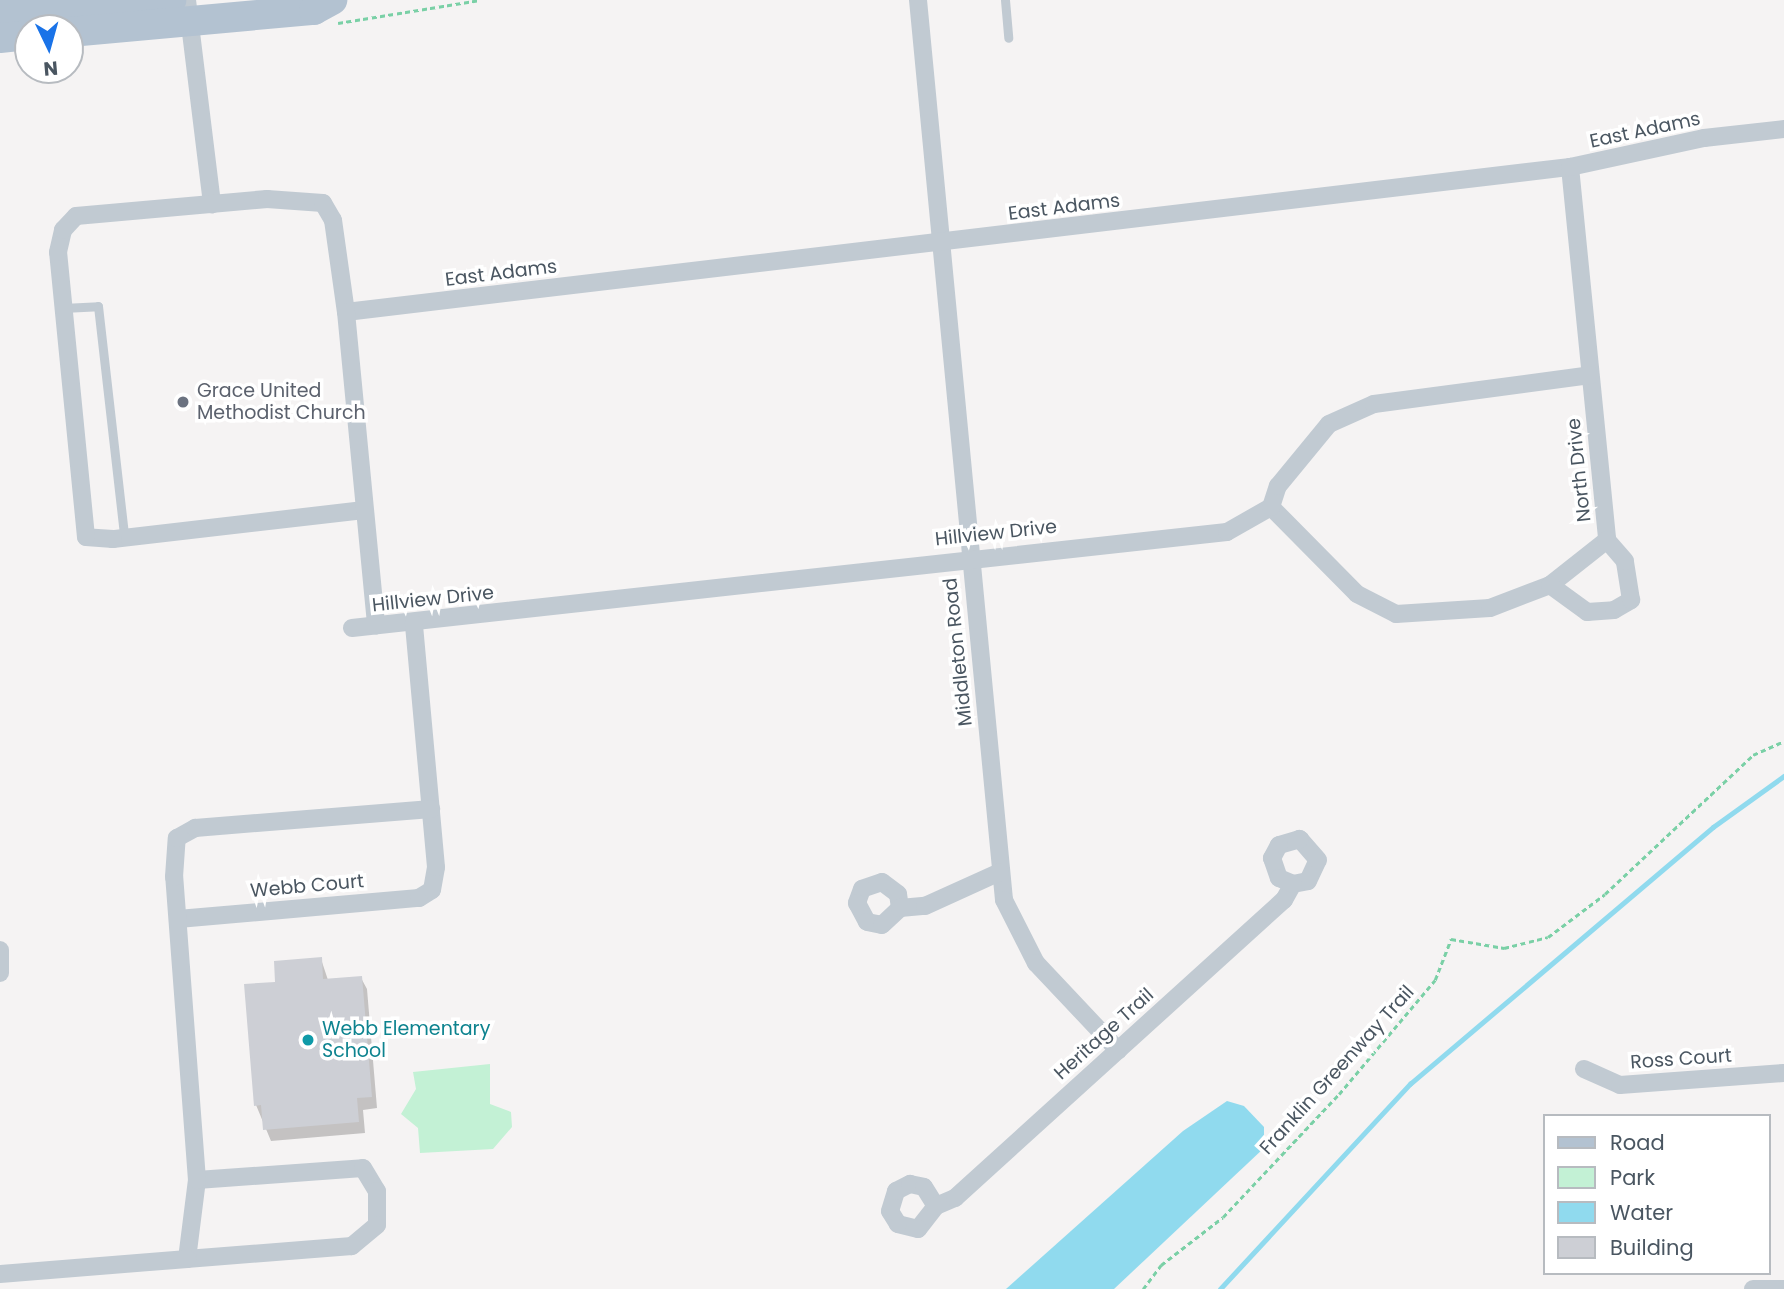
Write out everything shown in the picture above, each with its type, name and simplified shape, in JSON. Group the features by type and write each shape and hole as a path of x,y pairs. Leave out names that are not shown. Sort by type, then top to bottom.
{"main road":[{"path":"0,15 182,7 314,10 327,5"},
{"path":"84,29 182,7"}],"street":[{"name":"Middleton Road","path":"918,0 1000,872 1020,942 1118,1050"},
{"path":"182,7 212,204"},
{"name":"East Adams","path":"346,312 1570,167 1704,138 1784,129"},
{"name":"North Drive","path":"1271,507 1357,594 1396,614 1490,608 1550,585 1607,540 1570,167"},
{"path":"364,510 86,537 58,252 64,230 76,216 212,204 323,202 333,220 346,312 376,626"},
{"path":"1271,507 1279,486 1329,424 1374,404 1590,375"},
{"name":"Hillview Drive","path":"352,628 414,624 970,556 1227,532 1271,507"},
{"path":"1550,585 1587,612 1614,610 1631,600 1625,561 1607,540"},
{"name":"Webb Court","path":"177,919 426,895 436,877 414,624"},
{"path":"187,1259 197,1180 174,851 186,832 431,809"},
{"path":"900,908 925,906 1000,872"},
{"name":"Heritage Trail","path":"936,1206 955,1198 1118,1050 1293,884"},
{"path":"0,950 0,973"},
{"name":"Ross Court","path":"1584,1069 1620,1085 1784,1073"},
{"path":"0,1274 352,1246 369,1237 380,1210 363,1168 197,1180"},
{"path":"1753,1289 1784,1289"}],"lane":[{"path":"1005,0 1009,38"},
{"path":"63,308 98,306 124,534"}],"path":[{"path":"327,5 480,0"},
{"name":"Franklin Greenway Trail","path":"1143,1289 1161,1265 1223,1217 1339,1094 1435,980 1451,939 1504,948 1548,937 1605,894 1753,755 1784,741"}],"green space":[{"path":"490,1064 490,1104 511,1112 512,1127 493,1149 420,1153 418,1128 401,1114 416,1089 413,1072"}],"water":[{"path":"1227,1101 1244,1106 1264,1127 1264,1148 1114,1289 1006,1289 1183,1131"}],"building":[{"name":"Webb Elementary School","path":"322,957 323,979 362,976 372,1097 357,1098 359,1122 263,1130 261,1105 254,1106 244,984 275,982 274,961"}],"waterway":[{"path":"1220,1289 1410,1084 1713,827 1784,776"}],"place":[{"name":"Grace United Methodist Church","path":"183,402"},
{"name":"Webb Elementary School","path":"308,1040"}]}
